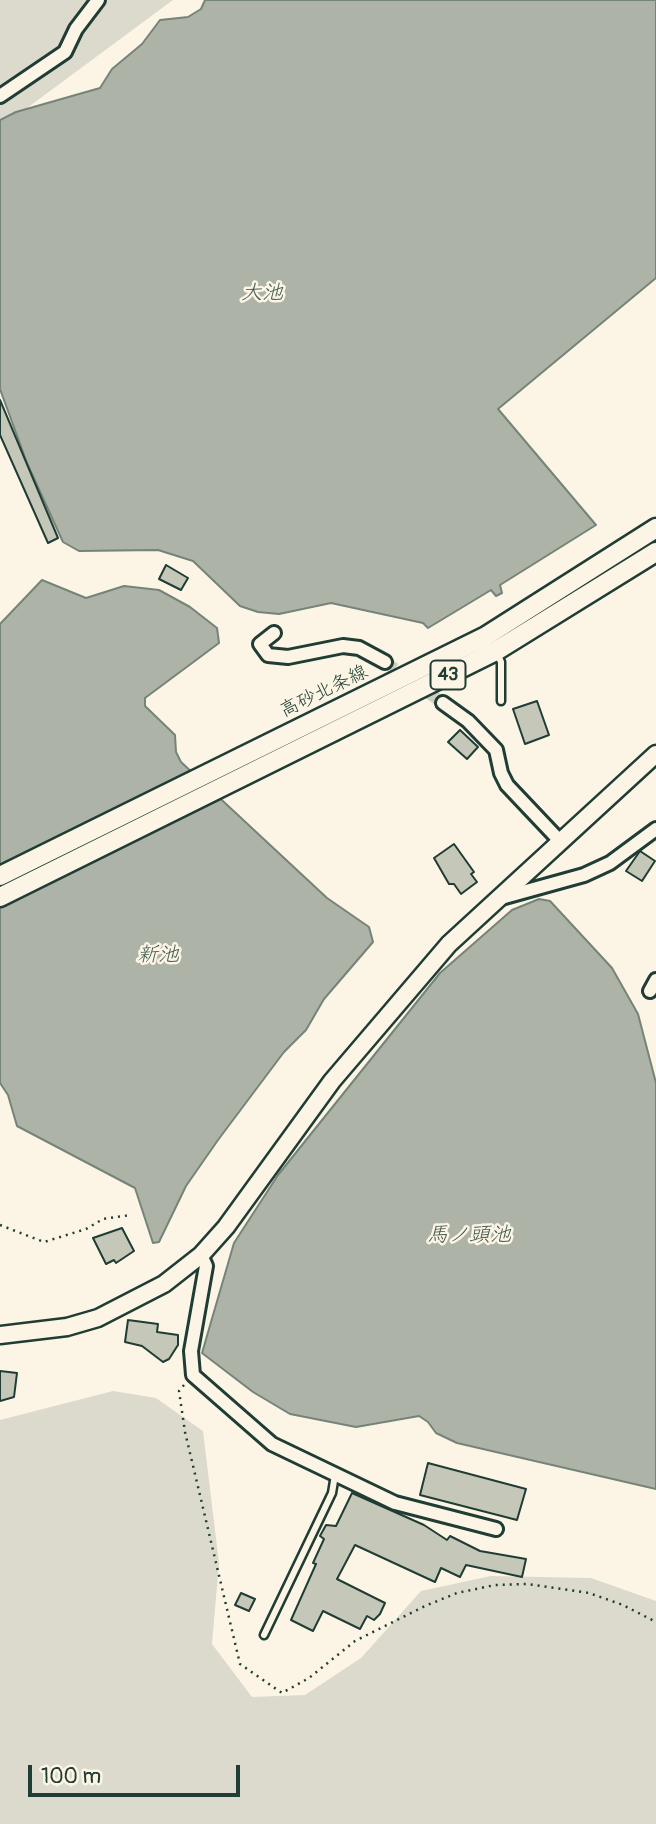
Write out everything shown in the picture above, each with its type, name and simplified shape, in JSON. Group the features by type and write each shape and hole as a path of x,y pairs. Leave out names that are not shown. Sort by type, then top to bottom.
{"main road":[{"name":"高砂北条線","path":"0,876 485,636 656,528"},
{"name":"高砂北条線","path":"0,897 496,651 656,552"}],"street":[{"path":"0,96 52,64 65,52 76,29 98,0"},
{"path":"274,633 260,644 268,655 288,657 343,646 359,648 385,662"},
{"path":"443,703 468,721 496,750 501,774 507,785 559,840"},
{"path":"0,1335 67,1327 98,1318 154,1290 201,1255 226,1227 332,1080 449,944 559,840 656,754"},
{"path":"494,900 584,875 619,858 656,829"},
{"path":"201,1255 206,1266 191,1351 193,1375 272,1444 395,1503 496,1529"}],"lane":[{"path":"496,651 501,662 501,701"},
{"path":"264,1635 332,1493 335,1475"}],"path":[{"path":"0,1226 44,1242 86,1229 103,1219 131,1215"},
{"path":"193,1375 179,1391 185,1432 240,1664 282,1693 309,1678 355,1641 447,1598 495,1585 527,1584 589,1593 623,1605 656,1622"}],"shaded area":[{"path":"0,0 173,0 0,128"},
{"path":"113,1391 156,1398 203,1431 219,1563 212,1644 252,1697 305,1695 361,1658 421,1591 491,1576 591,1578 656,1601 656,1824 0,1824 0,1420"}],"water":[{"name":"大池","path":"205,0 656,0 656,278 498,409 596,525 500,585 502,593 496,596 491,590 428,628 423,623 331,603 279,614 258,612 240,606 193,561 158,550 79,551 63,542 27,463 0,389 0,120 16,112 100,88 112,69 142,44 160,20 188,17 201,9"},
{"name":"新池","path":"42,580 86,598 124,586 159,590 190,607 217,628 219,643 145,698 145,706 175,735 176,752 181,762 327,898 369,927 373,942 324,999 306,1030 284,1052 218,1140 186,1186 159,1242 153,1243 135,1188 17,1126 8,1095 0,1083 0,624"},
{"name":"馬ノ頭池","path":"539,899 550,901 612,968 638,1014 656,1083 656,1489 457,1443 436,1433 428,1422 419,1416 356,1427 290,1414 253,1392 202,1353 234,1243 278,1175 440,973 512,910"}],"building":[{"path":"0,400 58,538 48,543 0,435"},
{"path":"166,565 188,578 181,590 159,579"},
{"path":"537,701 549,735 525,744 513,709"},
{"path":"460,730 478,747 467,759 448,742"},
{"path":"454,844 474,872 471,874 477,882 461,894 454,884 449,884 434,858"},
{"path":"640,851 655,861 642,881 626,871"},
{"path":"122,1228 134,1251 116,1263 114,1260 106,1264 93,1238"},
{"path":"128,1320 158,1324 157,1332 178,1335 178,1345 169,1359 163,1362 142,1346 125,1342"},
{"path":"0,1371 17,1373 14,1397 0,1401"},
{"path":"428,1463 526,1489 517,1520 420,1495"},
{"path":"352,1493 424,1525 447,1540 450,1536 480,1551 526,1559 522,1577 466,1565 460,1577 441,1568 435,1582 355,1545 337,1579 385,1603 380,1614 374,1620 367,1616 360,1629 323,1611 313,1631 291,1620 316,1564 313,1563 324,1539 320,1536 326,1525 336,1526"},
{"path":"241,1593 255,1599 249,1611 235,1605"}],"tunnel":[{"path":"385,662 443,703"}]}
